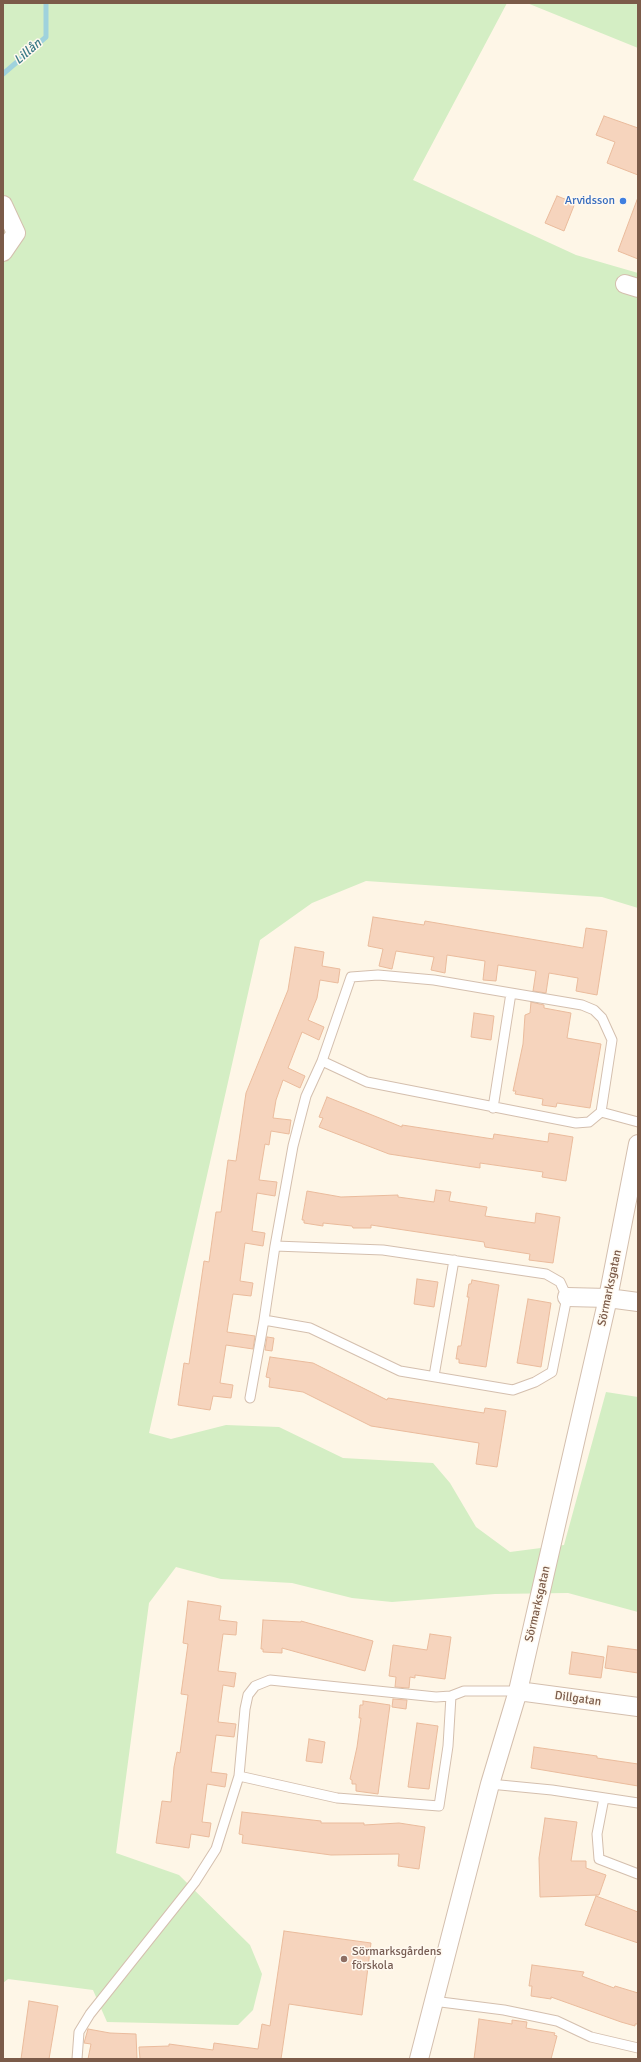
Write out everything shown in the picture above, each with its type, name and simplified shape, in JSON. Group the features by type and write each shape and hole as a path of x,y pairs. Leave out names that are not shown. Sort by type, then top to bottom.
{"street":[{"path":"3,205 16,233 3,252"},
{"name":"Sörmarksgatan","path":"419,2059 490,1784 518,1691 608,1298 632,1202 638,1144"},
{"path":"567,1297 608,1298 638,1302"},
{"name":"Dillgatan","path":"518,1691 638,1707"}],"lane":[{"path":"250,1398 293,1146 306,1096 322,1061 351,976 378,975 434,980 582,1005 594,1010 602,1018 612,1040 601,1112 589,1122 576,1123 493,1108 367,1082 322,1061"},
{"path":"493,1108 511,993"},
{"path":"601,1112 638,1122"},
{"path":"264,1320 310,1328 400,1371 513,1390 535,1382 552,1372 567,1297 560,1282 546,1274 383,1250 275,1246"},
{"path":"434,1376 454,1260"},
{"path":"77,2059 79,2032 90,2014 195,1882 216,1849 239,1776 245,1709 248,1695 255,1686 270,1680 436,1697 451,1696 464,1690 518,1691"},
{"path":"239,1776 337,1798 439,1806 448,1746 451,1696"},
{"path":"490,1784 552,1790 638,1803"},
{"path":"604,1798 597,1834 599,1859 638,1874"},
{"path":"433,2001 504,2010 557,2021 591,2037 638,2048"}],"green space":[{"path":"3,3 507,3 413,180 576,255 638,273 638,908 602,897 366,881 312,903 260,940 149,1433 171,1439 226,1425 279,1427 343,1458 433,1463 450,1483 476,1527 510,1552 564,1545 606,1392 638,1397 638,1612 568,1593 495,1594 392,1602 352,1598 292,1583 221,1579 176,1567 149,1603 116,1853 179,1875 250,1945 262,1974 253,2010 238,2025 107,2022 93,1990 8,1979 3,1983"},
{"path":"527,3 638,3 638,48"}],"building":[{"path":"604,116 638,128 638,175 607,163 615,142 596,135"},
{"path":"557,196 575,203 564,231 545,223"},
{"path":"638,200 638,259 618,251"},
{"path":"373,917 424,925 425,921 583,948 586,928 607,931 597,995 576,991 578,978 549,973 546,993 533,991 536,971 498,965 496,981 483,980 485,961 447,955 445,973 431,970 434,957 396,951 392,969 379,966 383,949 368,946"},
{"path":"295,947 324,952 322,966 340,969 338,983 320,980 317,998 308,1020 324,1027 319,1040 302,1032 288,1068 305,1076 300,1088 283,1080 276,1100 273,1118 291,1120 289,1134 271,1131 269,1145 265,1144 259,1180 277,1182 275,1196 257,1193 252,1231 265,1233 263,1246 245,1243 240,1281 253,1283 251,1296 233,1294 227,1332 255,1336 253,1349 226,1345 220,1383 233,1385 231,1398 213,1396 210,1410 178,1405 184,1363 189,1364 204,1261 209,1262 216,1212 221,1212 228,1160 236,1161 246,1093 288,990"},
{"path":"531,1002 544,1005 544,1008 571,1013 567,1038 601,1044 590,1108 557,1103 556,1107 542,1105 543,1099 515,1094 516,1091 513,1091 523,1044 525,1015 530,1013"},
{"path":"474,1013 494,1016 491,1040 471,1037"},
{"path":"327,1097 402,1127 402,1125 493,1139 494,1134 548,1142 549,1133 573,1137 566,1181 542,1177 543,1172 480,1163 480,1168 389,1154 319,1127 323,1118 319,1117"},
{"path":"436,1190 451,1192 449,1201 487,1207 485,1216 535,1223 536,1213 560,1217 553,1263 529,1260 530,1254 485,1247 484,1242 371,1225 371,1228 353,1228 352,1226 323,1223 323,1226 304,1223 304,1220 302,1220 307,1191 341,1197 398,1195 398,1197 434,1202"},
{"path":"417,1279 438,1282 434,1307 414,1304"},
{"path":"472,1280 499,1285 486,1367 459,1363 459,1359 456,1359 458,1346 461,1346 469,1297 467,1297 469,1284 471,1284"},
{"path":"528,1299 551,1303 541,1367 517,1363"},
{"path":"267,1337 274,1338 272,1351 265,1350"},
{"path":"270,1357 313,1363 387,1400 388,1398 484,1413 485,1408 506,1411 497,1467 476,1464 479,1443 371,1426 303,1392 269,1387 270,1378 266,1377"},
{"path":"188,1601 221,1606 219,1620 237,1622 236,1635 223,1634 218,1671 236,1673 234,1687 223,1685 218,1722 236,1724 234,1737 216,1735 211,1772 227,1774 225,1787 207,1784 202,1822 211,1823 209,1837 191,1834 189,1848 156,1843 162,1801 171,1802 174,1767 177,1752 180,1753 188,1695 181,1694 188,1644 183,1643"},
{"path":"263,1620 301,1621 373,1641 365,1671 282,1648 282,1653 263,1652 263,1649 261,1649"},
{"path":"430,1634 451,1637 445,1679 415,1675 415,1678 410,1677 409,1688 395,1687 396,1677 389,1676 393,1645 427,1650"},
{"path":"608,1646 638,1650 638,1673 605,1668"},
{"path":"572,1652 604,1657 601,1678 569,1674"},
{"path":"393,1699 407,1700 406,1709 392,1707"},
{"path":"363,1701 390,1705 378,1794 356,1791 356,1784 352,1784 352,1780 350,1779 357,1747 361,1718 359,1718 360,1705 363,1705"},
{"path":"417,1723 438,1726 429,1789 408,1787"},
{"path":"309,1739 325,1742 322,1763 306,1761"},
{"path":"534,1747 597,1756 597,1758 638,1764 638,1786 531,1768"},
{"path":"242,1812 321,1821 321,1823 364,1823 364,1825 399,1823 425,1827 419,1869 398,1866 399,1854 331,1855 242,1843 243,1835 239,1834"},
{"path":"545,1818 577,1822 571,1861 586,1861 586,1868 606,1875 599,1895 540,1897 539,1858"},
{"path":"596,1896 638,1912 638,1943 585,1925"},
{"path":"284,1931 371,1943 362,2015 289,2004 281,2059 140,2059 139,2047 169,2046 169,2044 213,2050 214,2043 258,2049 262,2024 270,2026"},
{"path":"532,1965 584,1972 582,1976 614,1988 615,1986 638,1993 638,2024 635,2024 635,2026 621,2022 551,1997 551,1999 531,1996 532,1986 529,1986"},
{"path":"29,2001 58,2006 49,2059 21,2059"},
{"path":"479,2019 512,2024 512,2020 527,2022 526,2028 555,2033 554,2035 557,2036 551,2059 474,2059"},
{"path":"88,2029 110,2033 136,2034 137,2059 88,2059 91,2044 84,2043"}],"waterway":[{"name":"Lillån","path":"3,74 46,37 46,3"}],"place":[{"name":"Arvidsson","path":"623,201"},
{"name":"Sörmarksgårdens förskola","path":"344,1959"}]}
